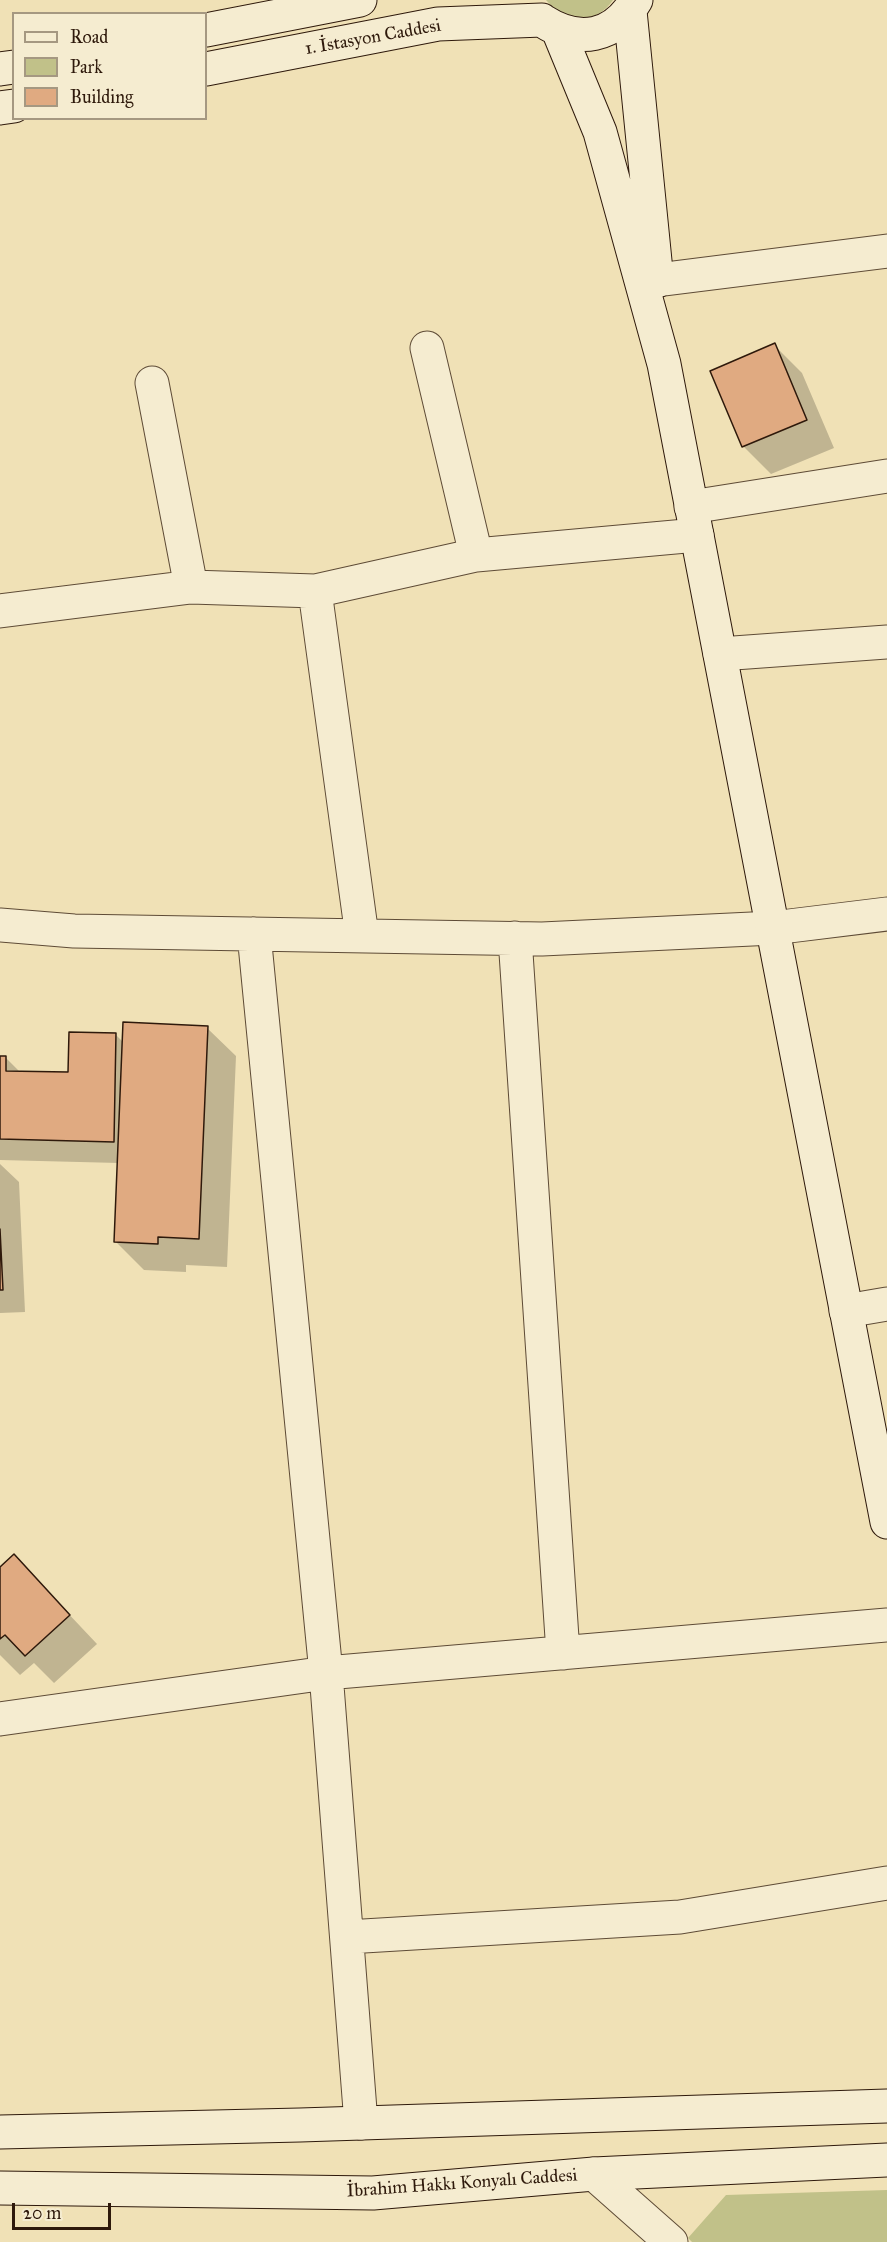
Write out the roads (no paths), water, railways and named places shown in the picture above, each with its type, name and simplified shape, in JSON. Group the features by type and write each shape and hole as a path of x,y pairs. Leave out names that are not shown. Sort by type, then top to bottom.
{"street":[{"path":"207,30 360,0"},
{"path":"633,5 664,364"},
{"name":"1. İstasyon Caddesi","path":"207,69 438,24 543,17 574,35 590,35 606,30 619,22 633,5"},
{"path":"543,17 600,132 664,364 887,1522"},
{"path":"657,280 887,251"},
{"path":"427,348 476,555"},
{"path":"152,383 191,587"},
{"path":"0,611 191,587 315,591 476,555 694,521 887,476"},
{"path":"315,591 362,936"},
{"path":"720,654 887,642"},
{"path":"0,925 74,931 515,938 773,928 887,914"},
{"path":"254,934 326,1673 361,2123"},
{"path":"515,938 563,1653"},
{"path":"846,1311 887,1304"},
{"path":"0,1719 326,1673 887,1625"},
{"path":"347,1937 680,1917 887,1883"},
{"path":"0,2132 887,2106"},
{"name":"İbrahim Hakkı Konyalı Caddesi","path":"0,2188 374,2193 594,2174 887,2160"},
{"path":"594,2174 670,2242"}]}
